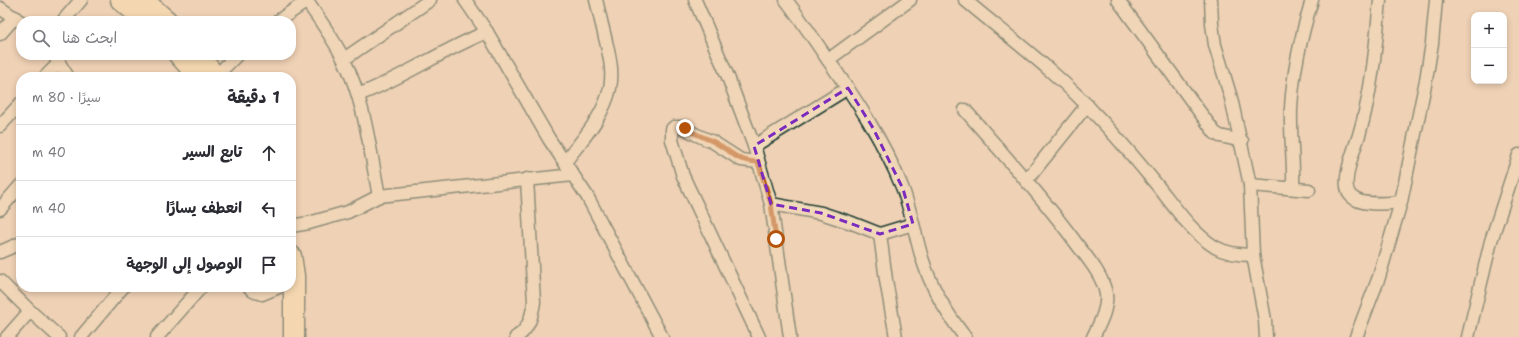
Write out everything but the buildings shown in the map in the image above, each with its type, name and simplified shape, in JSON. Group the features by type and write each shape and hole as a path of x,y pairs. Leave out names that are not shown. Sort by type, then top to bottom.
{"main road":[{"path":"121,0 140,16"},
{"path":"143,0 161,16"},
{"path":"186,60 203,72"},
{"path":"201,60 207,72"},
{"path":"281,292 283,337"},
{"path":"294,292 294,337"}],"street":[{"path":"67,16 81,0"},
{"path":"285,16 306,0 344,59 358,95 368,135 370,154 379,196"},
{"path":"344,59 430,0"},
{"path":"465,0 487,32 531,108 588,196 662,337"},
{"path":"565,162 590,128 603,106 610,88 610,56 596,0"},
{"path":"695,0 728,77 754,146 771,204 790,337"},
{"path":"786,0 848,88 873,128 891,161 903,189 922,258 938,297 952,322 965,337"},
{"path":"828,60 910,0"},
{"path":"966,0 1052,72 1087,105 1200,235 1215,247 1226,252 1238,255 1253,255"},
{"path":"1118,0 1215,133 1220,136 1242,141"},
{"path":"1211,0 1215,45 1242,141 1250,185 1253,255 1265,320 1266,337"},
{"path":"1293,188 1294,169 1291,120 1294,80 1301,36 1312,0"},
{"path":"1380,0 1373,64 1368,93 1348,172 1347,189 1350,196 1356,200 1374,203 1401,202"},
{"path":"1356,337 1379,277 1401,202 1426,80 1432,43 1436,0"},
{"path":"0,8 16,19"},
{"path":"0,34 16,22"},
{"path":"358,95 379,88 487,32"},
{"path":"48,72 55,60"},
{"path":"57,60 65,72"},
{"path":"216,72 231,60"},
{"path":"754,146 848,88"},
{"path":"1026,181 1087,105"},
{"path":"0,126 16,108"},
{"path":"965,110 1067,230 1102,282 1106,296 1104,312 1092,337"},
{"path":"758,162 748,162 735,157 721,146 682,127 674,127 672,129 672,140 683,176 759,337"},
{"path":"1468,337 1491,241 1519,155"},
{"path":"296,225 342,214 369,203 379,196 573,175"},
{"path":"516,337 526,328 532,317 534,302 527,179"},
{"path":"1250,185 1309,190"},
{"path":"0,209 16,191"},
{"path":"771,204 821,213 880,234 913,224"},
{"path":"880,234 896,337"},
{"path":"0,252 16,245"},
{"path":"0,281 59,337"},
{"path":"81,337 119,292"},
{"path":"157,337 197,292"},
{"path":"256,292 262,294 267,292"},
{"path":"7,337 30,311"}],"highlighted area":[{"path":"848,88 873,128 903,189 913,224 880,234 821,213 771,204 754,146"}],"route":[{"path":"685,128 696,135 721,146 741,160 758,162 771,204 776,239"}]}
